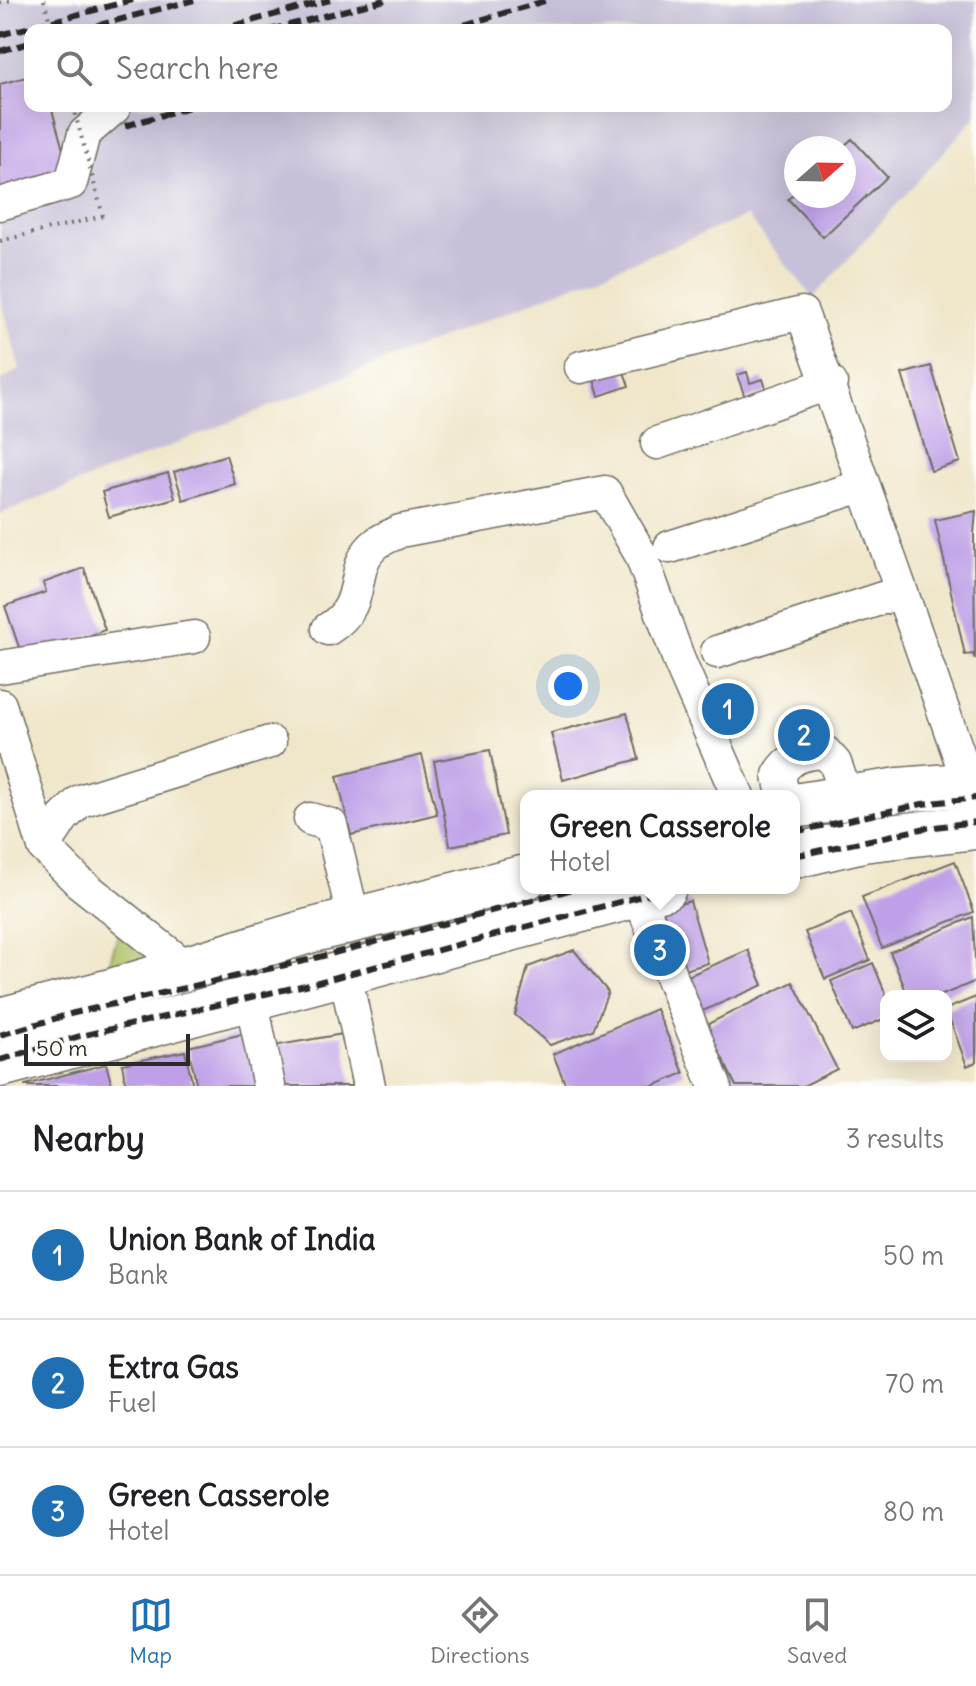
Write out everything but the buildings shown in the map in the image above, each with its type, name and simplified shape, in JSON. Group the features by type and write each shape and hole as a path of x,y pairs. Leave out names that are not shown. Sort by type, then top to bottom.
{"highway":[{"path":"800,805 973,784"},
{"path":"800,855 862,840 976,827"},
{"path":"0,1020 354,920 520,878"},
{"path":"0,1065 640,894"}],"street":[{"path":"0,204 71,183 84,134 109,112"},
{"path":"581,367 802,313 831,383 862,486 973,784"},
{"path":"657,443 831,383"},
{"path":"670,547 862,486"},
{"path":"328,629 341,621 356,601 358,573 375,544 400,531 605,492 641,555 680,663 735,790"},
{"path":"717,652 901,592"},
{"path":"0,667 194,637"},
{"path":"0,705 44,847 79,882 186,967"},
{"path":"44,847 63,818 80,801 270,742"},
{"path":"782,790 779,775 784,765 796,756 825,752 835,763 847,797"},
{"path":"310,819 331,825 354,920"},
{"path":"652,894 709,1084"},
{"path":"345,974 369,1086"},
{"path":"251,998 269,1086"}],"path":[{"path":"0,3 11,0"},
{"path":"44,0 50,24"},
{"path":"0,241 103,216 75,112"}],"shaded area":[{"path":"0,0 976,0 976,116 813,298 747,216 0,514 0,381 20,369 0,297"}],"green space":[{"path":"122,920 189,973 102,989"}],"railway":[{"path":"42,24 133,0"},
{"path":"103,24 194,0"},
{"path":"240,24 330,0"},
{"path":"293,24 385,0"},
{"path":"467,24 548,0"},
{"path":"0,35 24,29"},
{"path":"0,51 24,45"},
{"path":"125,126 173,112"},
{"path":"800,831 922,804 976,798"},
{"path":"800,855 926,828 976,822"},
{"path":"0,1035 74,1013 308,960 555,894"},
{"path":"0,1060 80,1036 314,983 649,894"}],"place":[{"name":"Union Bank of India","path":"728,709"},
{"name":"Extra Gas","path":"804,735"},
{"name":"Green Casserole","path":"660,950"}]}
